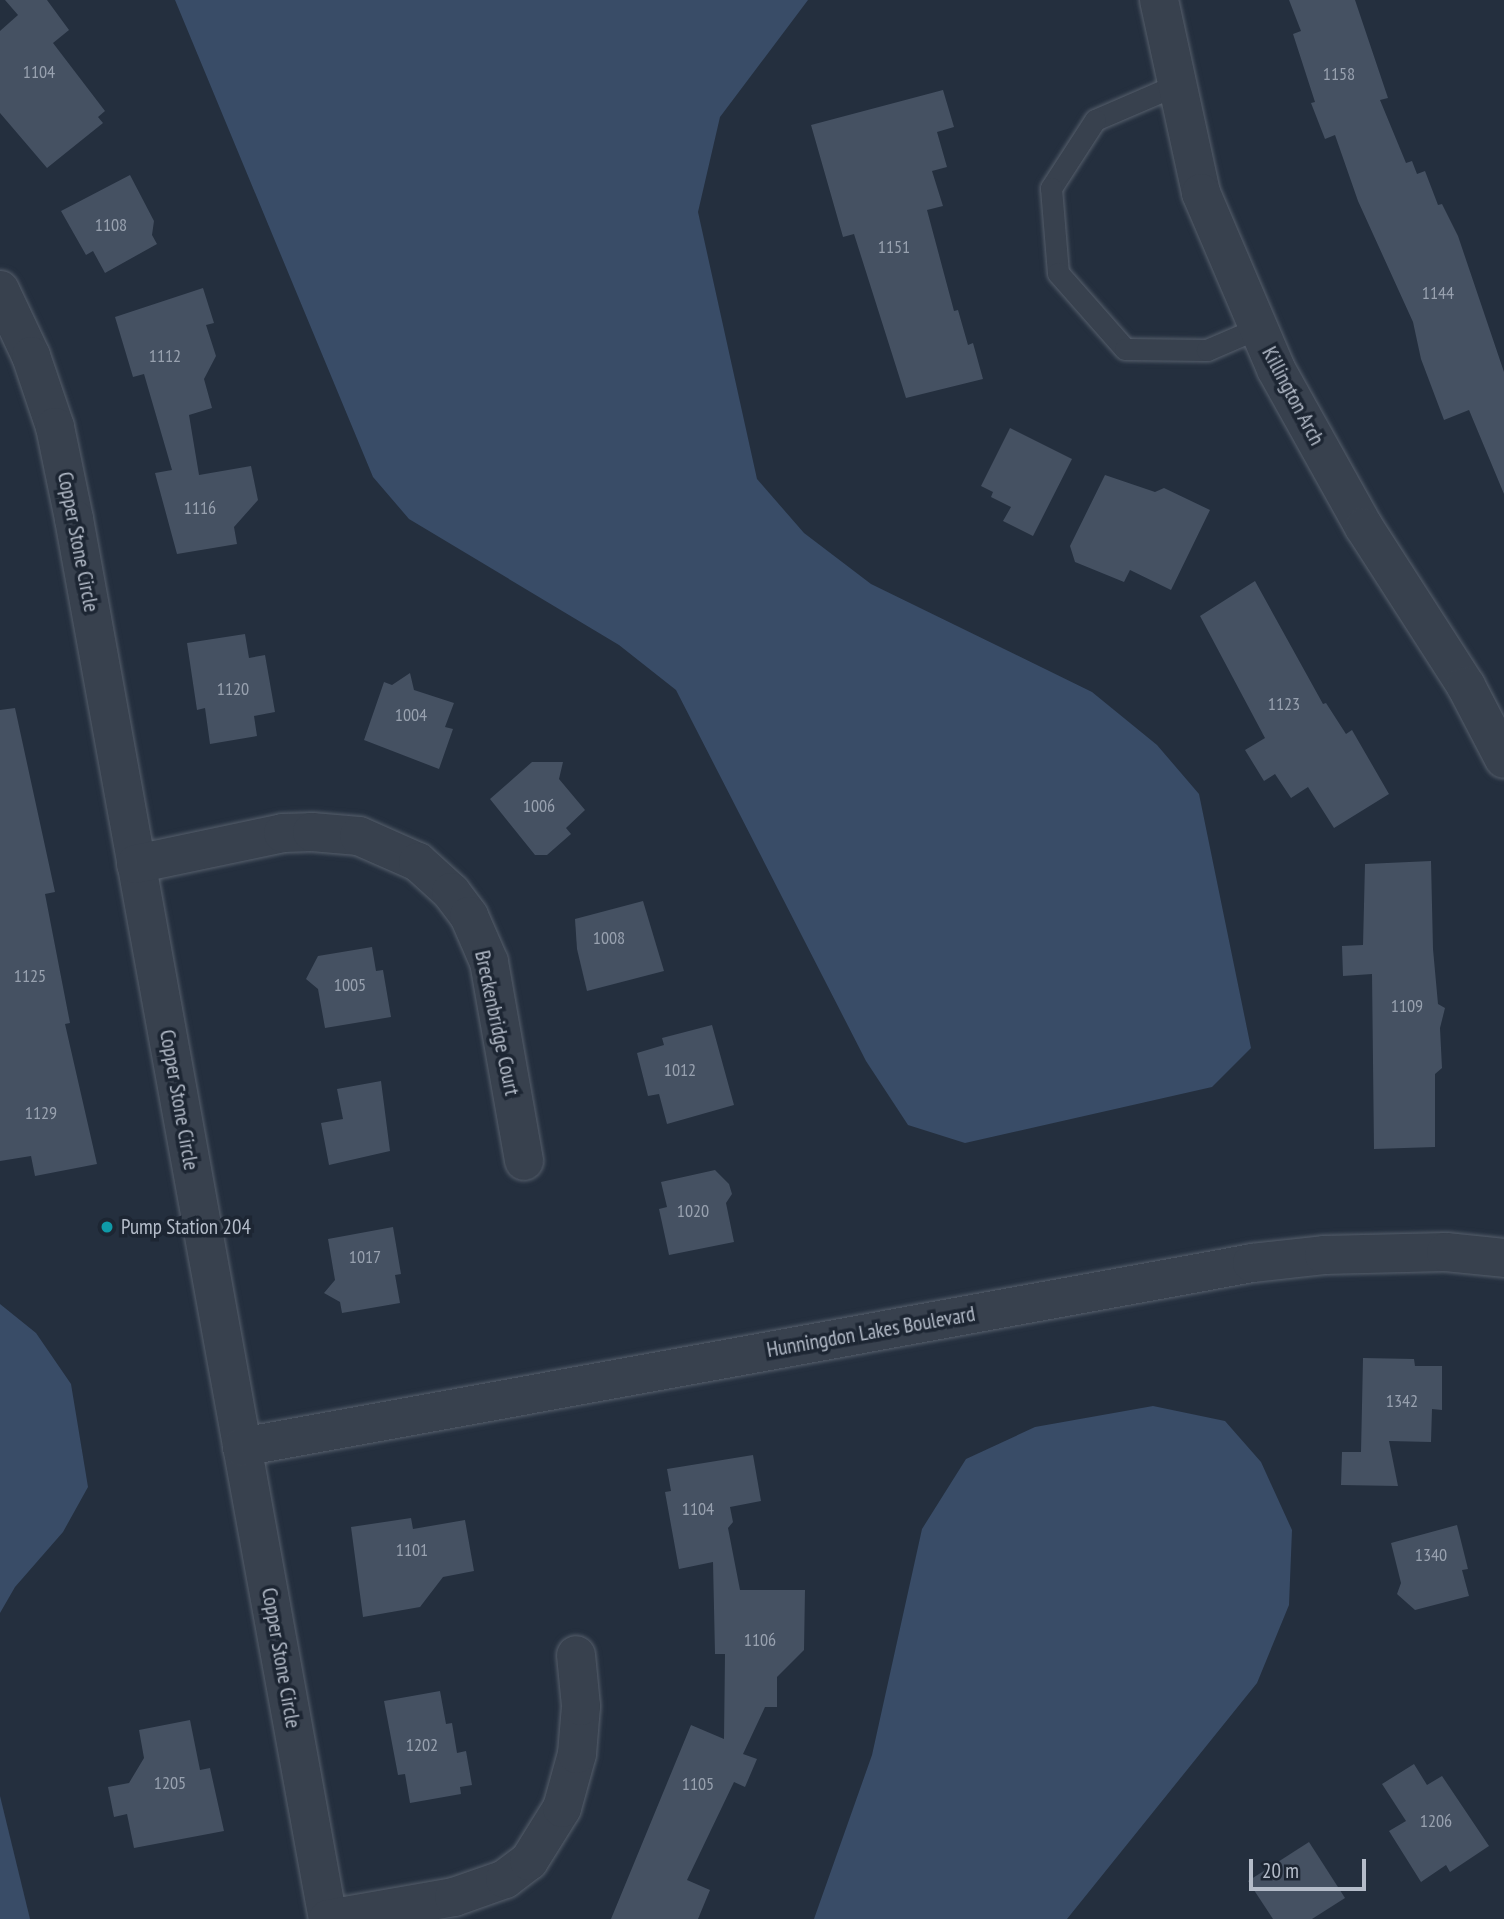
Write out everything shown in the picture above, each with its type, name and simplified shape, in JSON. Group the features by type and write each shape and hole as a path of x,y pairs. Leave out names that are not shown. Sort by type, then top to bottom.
{"street":[{"name":"Killington Arch","path":"1159,0 1200,193 1276,369 1364,527 1466,686 1504,759"},
{"name":"Copper Stone Circle","path":"0,290 32,356 55,427 328,1919"},
{"name":"Breckenbridge Court","path":"136,864 283,833 312,832 359,836 418,862 452,891 469,916 489,962 524,1161"},
{"name":"Hunningdon Lakes Boulevard","path":"242,1447 1252,1263 1324,1255 1446,1252 1504,1258"},
{"path":"328,1919 454,1897 505,1879 529,1861 562,1808 577,1754 581,1706 576,1655"}],"lane":[{"path":"1176,85 1095,120 1052,188 1058,273 1125,349 1207,350 1258,328"}],"water":[{"path":"175,0 808,0 720,117 698,212 757,479 804,533 871,584 1092,692 1157,745 1199,794 1251,1048 1212,1087 965,1143 908,1125 866,1061 676,690 619,645 409,519 373,477"},
{"path":"0,1304 36,1333 71,1384 88,1487 63,1532 15,1587 0,1613"},
{"path":"1153,1406 1225,1421 1261,1462 1292,1530 1289,1605 1257,1683 1067,1919 814,1919 872,1755 922,1529 966,1459 1035,1427"},
{"path":"0,1796 30,1919 0,1919"}],"building":[{"path":"5,0 47,0 69,30 53,43 105,111 98,117 103,123 47,168 0,113 0,31 18,15"},
{"path":"1289,0 1355,0 1388,98 1380,100 1406,163 1412,161 1417,174 1425,171 1438,205 1442,204 1458,236 1504,372 1504,494 1469,410 1444,420 1421,359 1413,322 1358,201 1335,135 1325,139 1311,103 1315,102 1293,34 1301,31"},
{"path":"943,90 954,127 937,132 947,167 932,171 943,206 927,210 954,311 958,310 968,345 973,343 983,379 906,398 854,234 843,237 811,125"},
{"path":"130,175 154,221 152,235 157,244 105,273 93,251 86,255 61,211"},
{"path":"203,288 214,323 206,325 216,356 204,379 212,408 189,415 199,475 251,466 258,500 234,527 237,544 177,554 155,473 172,470 144,374 133,377 115,317"},
{"path":"1010,428 1072,459 1033,536 1003,521 1011,507 991,497 993,492 981,486"},
{"path":"1105,475 1155,492 1164,488 1210,510 1171,590 1130,570 1124,582 1075,562 1070,546"},
{"path":"1255,581 1323,704 1326,703 1346,734 1352,730 1389,794 1334,828 1308,787 1291,798 1275,774 1264,781 1245,750 1265,738 1200,616"},
{"path":"245,634 249,658 265,655 275,712 254,716 257,736 210,744 205,708 197,710 187,643"},
{"path":"410,673 414,690 454,703 445,727 453,729 439,769 364,740 384,682 392,685"},
{"path":"15,708 55,892 45,894 70,1023 65,1024 97,1164 35,1176 31,1156 0,1161 0,710"},
{"path":"532,762 563,762 559,779 585,810 566,828 571,834 547,855 535,855 490,799"},
{"path":"1431,861 1433,949 1438,1004 1445,1008 1440,1028 1442,1068 1435,1074 1435,1147 1374,1149 1372,974 1343,976 1342,946 1363,945 1365,864"},
{"path":"643,901 664,971 587,991 577,949 575,919"},
{"path":"372,947 376,971 383,970 391,1017 325,1028 318,989 306,979 318,956"},
{"path":"712,1025 734,1105 667,1124 659,1094 648,1096 637,1053 664,1045 662,1038"},
{"path":"381,1081 390,1151 329,1165 321,1123 343,1119 337,1089"},
{"path":"715,1170 729,1184 732,1194 726,1203 734,1242 669,1255 659,1209 667,1207 661,1182"},
{"path":"393,1227 401,1274 395,1275 400,1303 342,1313 340,1302 324,1293 335,1280 328,1239"},
{"path":"1363,1358 1414,1359 1415,1366 1442,1366 1442,1410 1432,1409 1431,1442 1389,1441 1398,1486 1341,1485 1342,1452 1361,1452"},
{"path":"753,1455 761,1501 730,1507 733,1522 728,1528 740,1590 805,1590 804,1650 777,1677 777,1707 765,1707 743,1754 757,1759 745,1787 734,1782 687,1880 710,1890 698,1919 611,1919 691,1725 724,1739 725,1654 715,1654 713,1562 679,1569 665,1492 671,1491 667,1469"},
{"path":"411,1518 413,1529 465,1520 474,1571 443,1577 420,1607 363,1617 351,1527"},
{"path":"1457,1525 1468,1569 1462,1570 1469,1596 1415,1610 1397,1594 1401,1583 1391,1543"},
{"path":"440,1691 446,1724 452,1723 457,1753 466,1751 472,1785 460,1787 461,1794 410,1803 405,1774 398,1775 384,1701"},
{"path":"190,1720 200,1770 210,1768 224,1831 134,1848 127,1814 114,1817 108,1787 129,1783 144,1758 139,1730"},
{"path":"1414,1764 1427,1785 1442,1776 1489,1846 1450,1872 1446,1865 1421,1882 1389,1831 1406,1821 1382,1784"},
{"path":"1309,1842 1345,1898 1312,1919 1273,1919 1248,1881"}],"place":[{"name":"Pump Station 204","path":"107,1227"}]}
